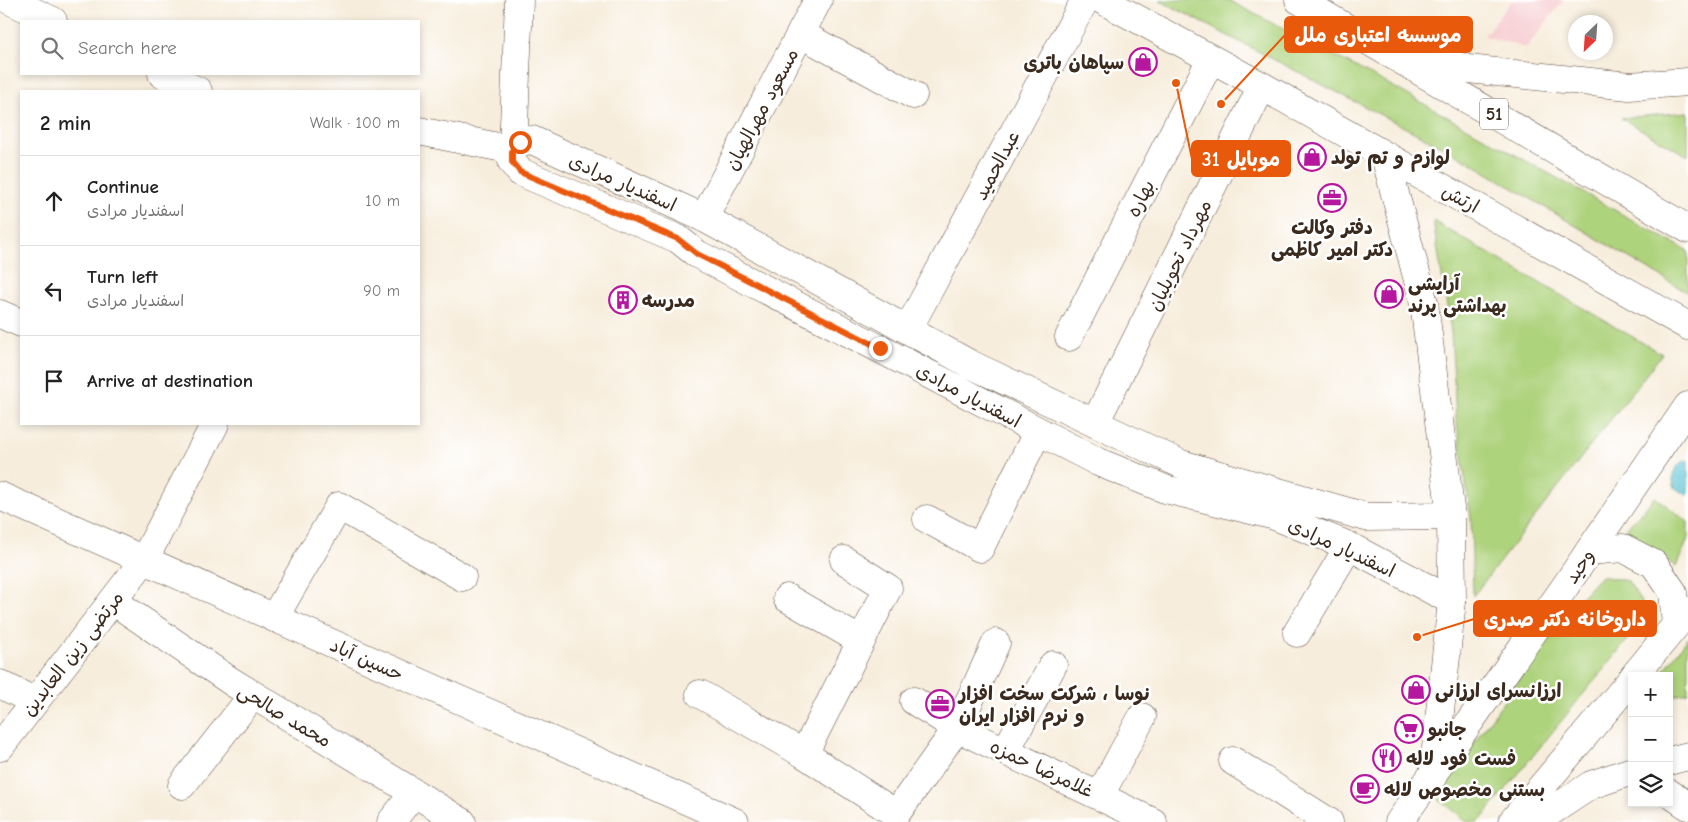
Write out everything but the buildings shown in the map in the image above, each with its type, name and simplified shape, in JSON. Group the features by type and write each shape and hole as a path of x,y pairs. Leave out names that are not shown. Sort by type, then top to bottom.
{"street":[{"path":"9,0 51,20"},
{"path":"420,130 512,150 519,0"},
{"name":"مسعود مهرالهیان","path":"704,218 818,0"},
{"name":"عبدالحمید","path":"908,329 1085,0"},
{"name":"ارتش","path":"1102,0 1262,86 1688,326"},
{"name":"51","path":"1299,0 1688,229"},
{"path":"801,34 913,95"},
{"path":"1363,36 1468,69 1629,86 1688,82"},
{"name":"بهاره","path":"1068,337 1212,59"},
{"path":"164,75 196,90"},
{"name":"مهرداد تحویلیان","path":"1095,423 1262,86"},
{"name":"اسفندیار مرادی","path":"1451,516 1366,518 1181,464 970,364 704,218 532,140 520,142 512,150 512,162 520,172 678,239 697,254 1098,462 1165,489 1275,516 1350,546 1452,601"},
{"path":"1385,156 1424,303 1451,516 1452,601 1433,776"},
{"path":"0,314 20,323"},
{"name":"وحید","path":"1399,822 1433,776 1688,406"},
{"path":"144,560 215,425"},
{"path":"927,519 980,548 1038,431"},
{"name":"حسین آباد","path":"0,496 735,822"},
{"path":"274,618 338,506 462,577"},
{"path":"1297,633 1350,546"},
{"path":"1589,551 1623,548 1654,564 1674,592 1682,614 1637,672"},
{"name":"مرتضی زین العابدین","path":"0,747 144,560"},
{"path":"804,754 888,588 844,560"},
{"path":"787,598 861,641"},
{"name":"محمد صالحی","path":"113,601 252,695 462,822"},
{"path":"700,694 804,754 896,814 957,728 996,643"},
{"path":"1006,750 1053,665"},
{"path":"0,684 34,701"},
{"path":"1512,822 1628,684"},
{"path":"182,785 252,695"},
{"name":"غلامرضا حمزه","path":"914,701 957,728 1153,822"},
{"path":"1100,795 1142,717"},
{"path":"1233,761 1329,822"},
{"path":"1535,822 1591,785 1628,772"},
{"path":"391,822 414,793"},
{"path":"1673,796 1688,806"}],"shaded area":[{"path":"1512,0 1563,1 1526,48 1484,36"}],"green space":[{"path":"1159,0 1228,0 1390,85 1688,251 1688,293 1456,154"},
{"path":"1688,112 1688,156 1621,118"},
{"path":"1433,221 1662,354 1473,596 1471,518 1456,417 1451,331"},
{"path":"1655,497 1688,522 1688,539 1676,567 1650,547 1619,536"},
{"path":"1601,576 1628,581 1643,604 1638,627 1479,822 1468,822 1435,796 1573,606"},
{"path":"1688,638 1688,693 1673,696 1673,672 1663,672"}],"water":[{"path":"1688,460 1688,496 1675,488 1673,474 1679,464"}],"place":[{"name":"سپاهان باتری","path":"1143,62"},
{"name":"موبایل 31","path":"1176,83"},
{"name":"موسسه اعتباری ملل","path":"1221,104"},
{"name":"لوازم و تم تولد","path":"1312,157"},
{"name":"دفتر وکالت دکتر امیر کاظمی","path":"1332,198"},
{"name":"آرایشی بهداشتی پرند","path":"1389,294"},
{"name":"مدرسه","path":"623,300"},
{"name":"داروخانه دکتر صدری","path":"1417,637"},
{"name":"ارزانسرای ارزانی","path":"1416,690"},
{"name":"نوسا ، شرکت سخت افزار و نرم افزار ایران","path":"940,704"},
{"name":"جانبو","path":"1409,729"},
{"name":"فست فود لاله","path":"1387,758"},
{"name":"بستنی مخصوص لاله","path":"1365,789"}],"route":[{"path":"520,142 512,150 512,162 520,172 678,239 697,254 880,348"}]}
